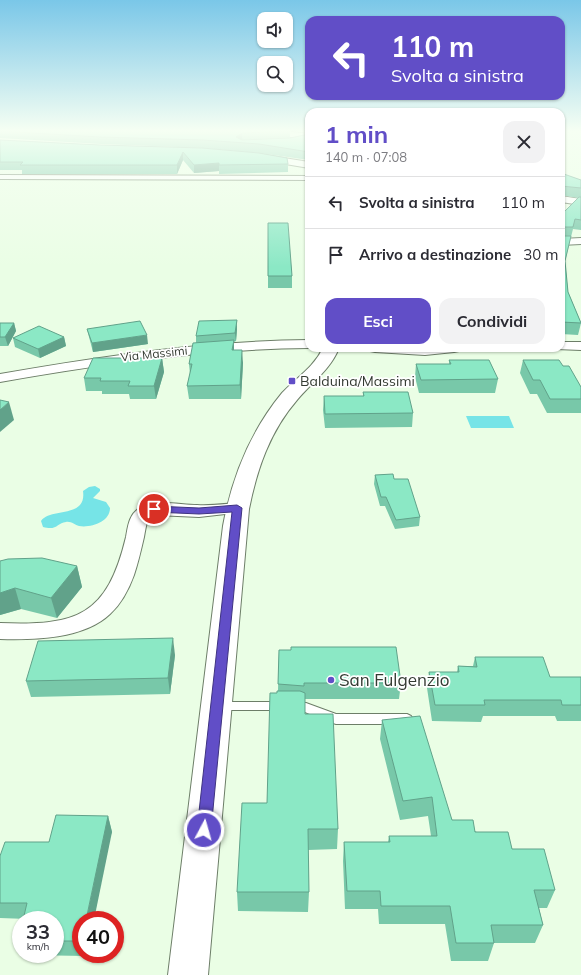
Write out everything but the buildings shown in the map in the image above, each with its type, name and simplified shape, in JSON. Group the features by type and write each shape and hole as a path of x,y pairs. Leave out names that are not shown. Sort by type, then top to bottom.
{"street":[{"path":"0,177 305,178"},
{"path":"565,200 581,202"},
{"path":"565,242 581,242"},
{"name":"Via Massimi","path":"0,378 85,363 163,352 231,346 305,344"},
{"path":"565,346 581,346"},
{"path":"188,975 237,508 246,475 263,434 290,396 323,362 329,352"},
{"path":"0,631 31,631 55,628 87,619 102,609 117,591 131,552 139,519 147,511 154,509 199,511 237,508"}],"lane":[{"path":"216,706 300,706 336,719 415,719"}],"water":[{"path":"466,416 509,416 514,428 471,428"},
{"path":"95,486 100,489 100,491 93,498 106,502 110,508 107,517 99,523 89,526 79,526 68,522 51,528 43,527 41,521 46,517 80,506 83,500 83,491 89,487"}],"place":[{"name":"Balduina/Massimi","path":"292,381"},
{"name":"San Fulgenzio","path":"331,680"}],"route":[{"path":"154,509 199,511 237,508 204,830"}]}
